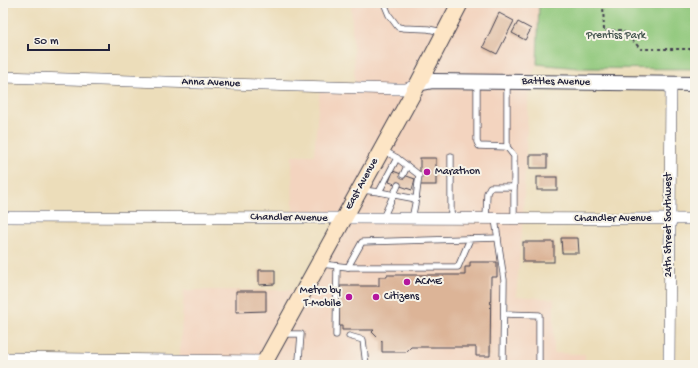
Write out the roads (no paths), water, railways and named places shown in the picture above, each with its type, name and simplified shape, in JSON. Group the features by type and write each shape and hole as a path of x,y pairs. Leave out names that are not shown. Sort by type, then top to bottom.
{"main road":[{"name":"East Avenue","path":"264,363 418,84 460,3"}],"street":[{"name":"Anna Avenue","path":"3,77 395,89 406,89 418,84"},
{"name":"Battles Avenue","path":"418,84 433,80 695,84"},
{"name":"24th Street Southwest","path":"669,365 671,84"},
{"name":"Chandler Avenue","path":"3,217 695,219"},
{"path":"3,358 264,363"}],"lane":[{"path":"384,3 389,15 398,27 428,29 444,32"},
{"path":"477,81 477,142 479,146 507,147"},
{"path":"507,82 507,147 514,156 514,219"},
{"path":"382,149 397,158 419,175 412,219"},
{"path":"451,156 451,219"},
{"path":"379,192 397,158"},
{"path":"403,175 407,166"},
{"path":"383,219 398,185"},
{"path":"503,362 504,280 498,238 491,219 487,193 490,188 514,188"},
{"path":"359,189 395,194 416,199"},
{"path":"348,267 362,242 498,238"},
{"path":"319,264 348,267 458,266 470,239"},
{"path":"336,335 337,266"},
{"path":"504,314 539,315 539,361"},
{"path":"281,334 301,334 299,360 294,365"},
{"path":"349,336 363,340 366,363"}],"place":[{"name":"Marathon","path":"427,172"},
{"name":"ACME","path":"407,282"},
{"name":"Metro by T-Mobile","path":"349,297"},
{"name":"Citizens","path":"376,297"}],"park label":[{"name":"Prentiss Park","path":"616,36"}]}
